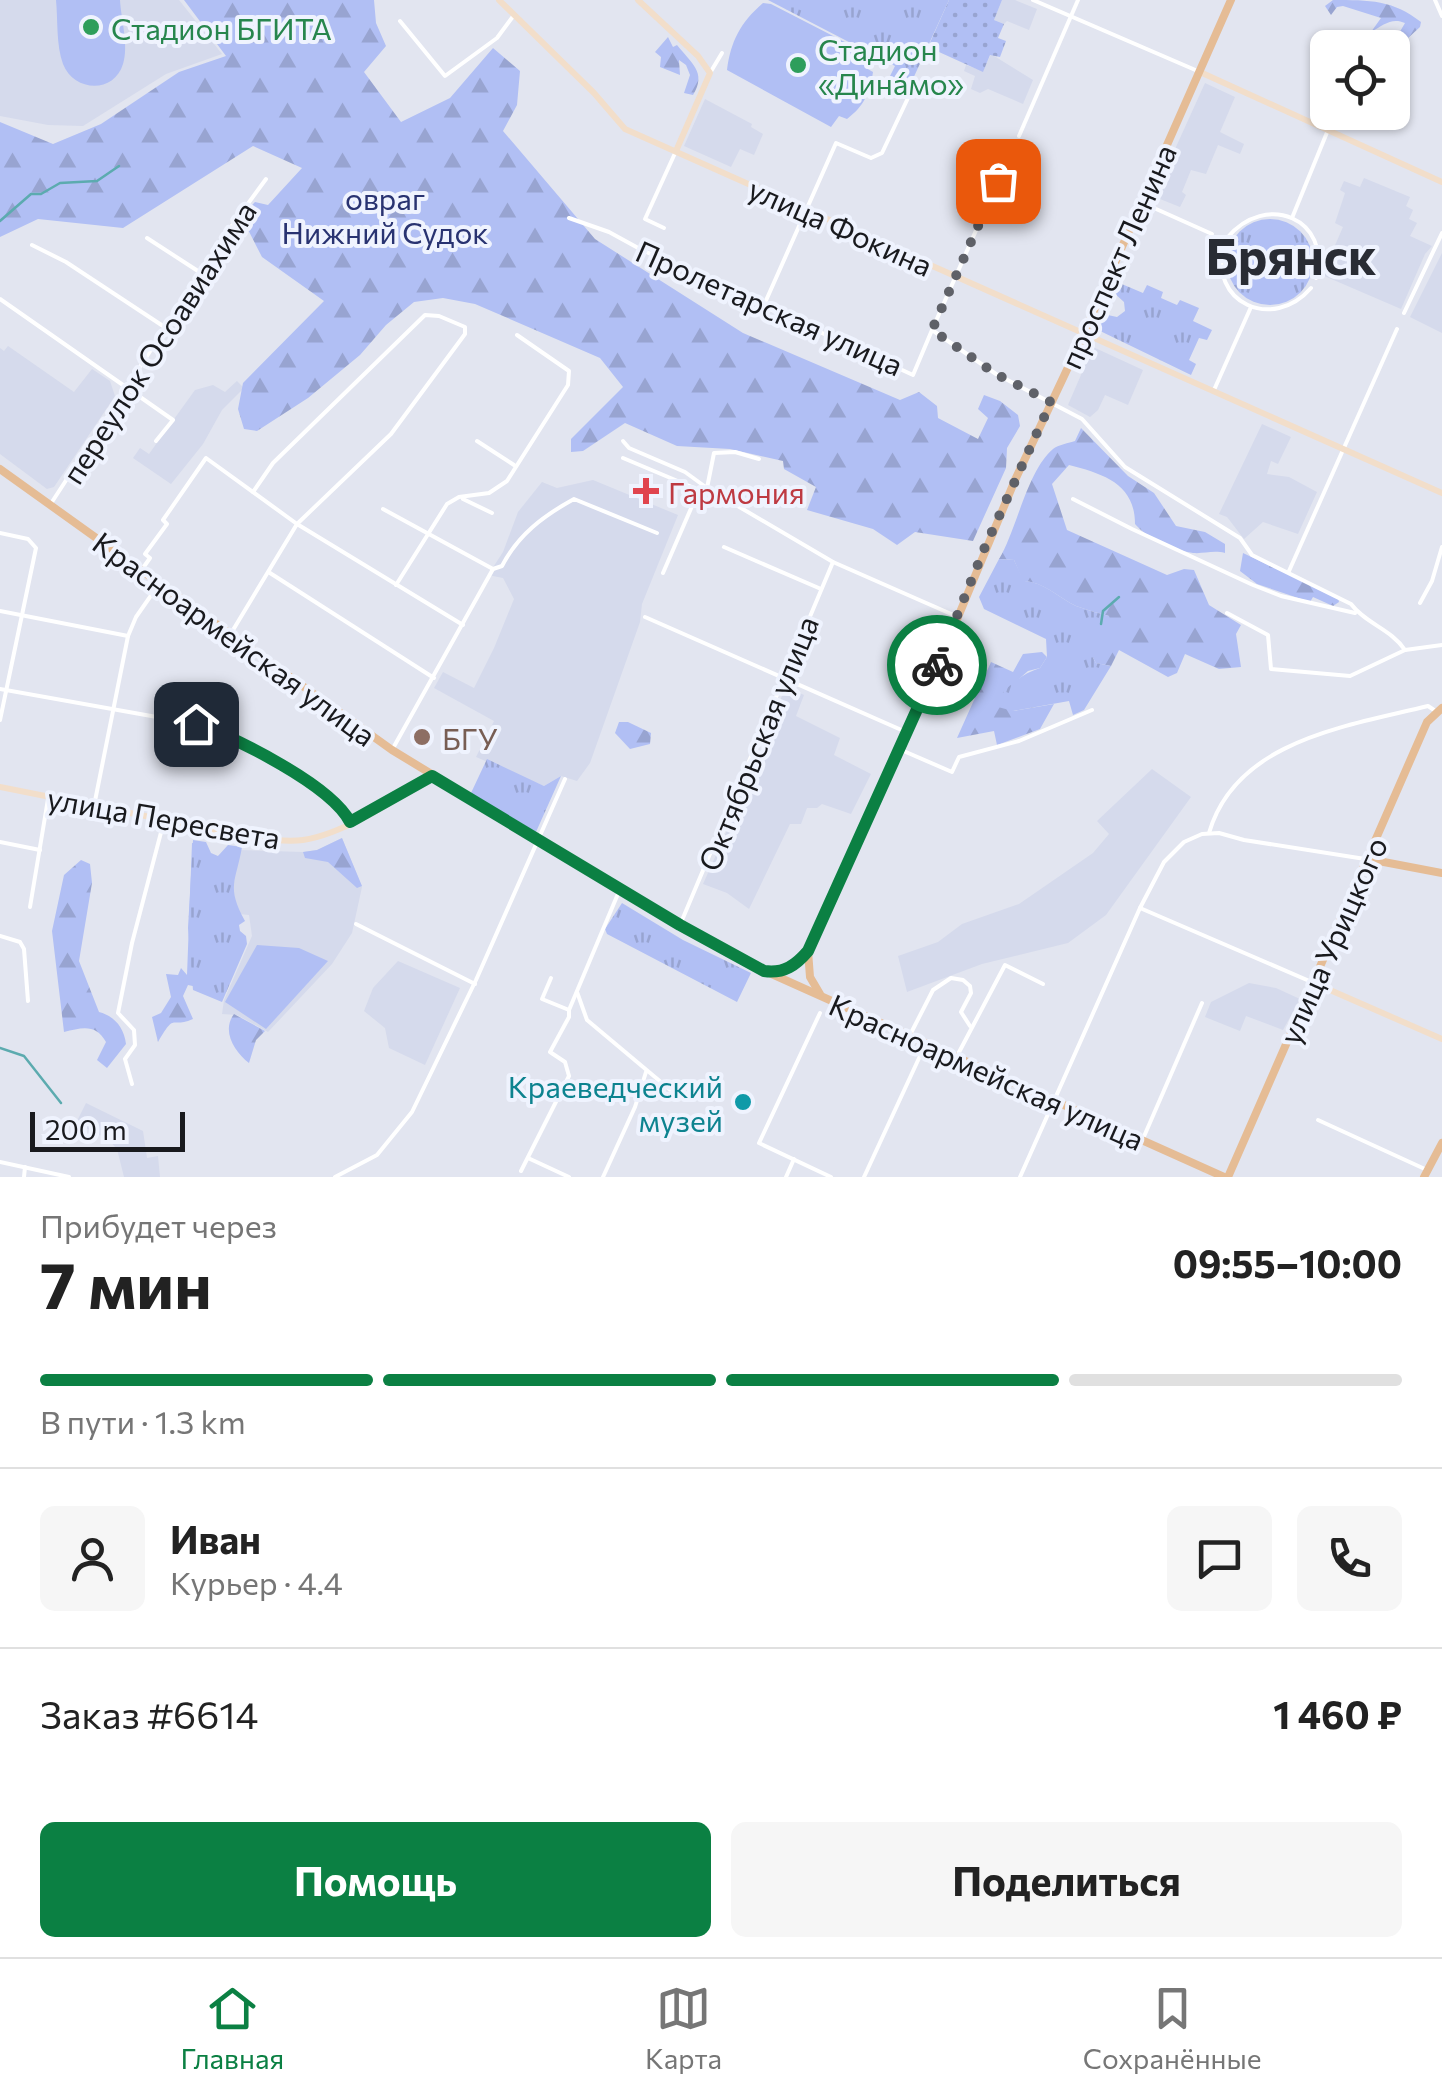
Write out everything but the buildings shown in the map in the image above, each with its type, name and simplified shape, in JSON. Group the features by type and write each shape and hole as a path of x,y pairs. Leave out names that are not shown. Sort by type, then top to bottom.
{"main road":[{"name":"улица Фокина","path":"499,0 594,93 625,130 1442,493"},
{"path":"638,0 698,56 710,73 676,150"},
{"name":"проспект Ленина","path":"808,951 1231,0"},
{"path":"1200,72 1310,122"},
{"path":"1328,130 1442,182"},
{"name":"Красноармейская улица","path":"0,470 392,750 680,925 764,971 1226,1177"},
{"name":"улица Урицкого","path":"1226,1177 1427,722 1439,710"},
{"name":"улица Пересвета","path":"0,788 255,838 291,841 313,838 350,822 432,776"},
{"path":"1368,859 1442,873"},
{"path":"764,971 790,968 808,951"},
{"path":"808,951 810,977 822,996"},
{"path":"1314,983 1442,1039"},
{"path":"1425,1173 1442,1143"}],"street":[{"path":"1033,0 1200,72"},
{"path":"1018,136 1078,0"},
{"path":"1435,0 1442,16"},
{"path":"400,21 446,76 497,38 514,15"},
{"path":"710,73 722,53"},
{"path":"764,305 836,143 870,158 882,153 908,98"},
{"path":"1292,218 1328,130"},
{"path":"664,228 646,219 676,150"},
{"path":"932,330 1008,158"},
{"name":"переулок Осоавиахима","path":"50,505 266,179"},
{"path":"1140,202 1212,234"},
{"path":"1227,238 1252,216 1268,213 1292,218 1310,233 1317,247 1316,278"},
{"name":"Пролетарская улица","path":"569,218 609,232 913,375 932,330 1005,379 1082,420 1124,467 1240,538 1252,554 1352,604 1358,614 1396,636 1406,650"},
{"path":"1404,313 1442,232"},
{"path":"148,238 202,273"},
{"path":"32,244 166,328"},
{"path":"1224,246 1222,270 1227,286 1237,299 1252,307 1282,309 1297,303 1311,288"},
{"path":"0,299 173,420 156,441"},
{"path":"1213,393 1252,307"},
{"path":"230,635 297,524 390,434 465,334 465,327 438,316 425,316 274,463 253,492"},
{"path":"1290,571 1397,329"},
{"path":"396,585 447,504 459,496 490,493 507,481 568,386 569,371 517,336"},
{"path":"477,440 514,466"},
{"path":"623,440 629,448 684,472 834,562 958,617"},
{"path":"706,488 714,453 735,452 760,459"},
{"path":"141,570 150,558 145,554 167,524 162,520 206,458 297,524 463,625"},
{"path":"623,458 699,490 706,488"},
{"path":"663,573 699,490"},
{"path":"459,496 492,513"},
{"path":"383,509 492,569 502,566 515,541 574,499 657,532"},
{"path":"1073,499 1253,585 1281,596 1358,614"},
{"path":"0,534 28,539 36,548 3,690 0,720"},
{"path":"1420,602 1432,582 1442,547"},
{"path":"724,548 820,589"},
{"name":"Октябрьская улица","path":"680,925 834,562"},
{"path":"392,750 492,569"},
{"path":"269,572 434,678"},
{"path":"94,806 128,636 159,584"},
{"path":"0,611 128,636"},
{"path":"1227,614 1268,635 1271,669 1350,676 1406,650 1442,646"},
{"path":"645,617 906,732"},
{"path":"3,690 196,724 228,735 283,767 344,811 350,822"},
{"path":"1209,833 1215,812 1232,788 1260,764 1309,736 1428,706 1439,710"},
{"path":"899,749 952,772 959,756 1010,744 1092,710"},
{"path":"335,1177 377,1154 412,1112 475,984 565,779"},
{"path":"30,908 49,797"},
{"path":"132,1084 125,1059 134,1045 134,1030 118,1013 164,820"},
{"path":"1020,1177 1140,908 1164,862 1184,842 1209,833 1368,859"},
{"path":"0,842 40,850"},
{"path":"521,1170 569,1076 565,1062 550,1052 569,1016 620,889"},
{"path":"1140,908 1314,983"},
{"path":"356,924 475,984"},
{"path":"0,936 20,942 24,948 28,1001"},
{"path":"957,1056 1004,966 1043,984"},
{"path":"552,978 542,999 569,1010"},
{"path":"910,1036 934,990 951,978 964,980 970,986 961,1012 970,1026"},
{"path":"577,992 586,1020 674,1093"},
{"path":"1142,1140 1202,1003"},
{"path":"820,1013 759,1143 832,1177"},
{"path":"864,1177 926,1043"},
{"path":"603,1177 646,1072"},
{"path":"1318,1120 1425,1173"},
{"path":"528,1158 569,1177"},
{"path":"786,1177 794,1160"},
{"path":"0,1162 69,1177"},
{"path":"24,1177 26,1167"}],"shaded area":[{"path":"0,0 179,0 222,54 166,74 83,126 48,125 0,116"},
{"path":"1002,0 1015,0 1037,9 1029,30 994,20"},
{"path":"991,54 1033,80 1023,104 988,89 980,93 971,89 975,76 964,71 966,65 983,71"},
{"path":"1205,83 1235,97 1220,132 1244,144 1240,154 1218,145 1206,174 1191,170 1180,207 1160,199 1156,191"},
{"path":"705,99 763,134 754,155 740,149 731,167 684,146"},
{"path":"1364,178 1410,197 1406,206 1413,210 1409,219 1417,223 1410,236 1432,246 1401,309 1322,275 1343,227 1335,223 1345,193 1340,190 1344,181 1360,187"},
{"path":"1442,253 1442,333 1410,317"},
{"path":"8,346 74,392 92,369 110,381 115,396 54,487 47,489 0,454 0,348 4,351"},
{"path":"1093,347 1143,370 1128,405 1105,395 1090,417 1068,405"},
{"path":"237,381 244,388 222,410 203,444 171,484 133,458 140,448 149,454 195,390 213,385 225,392"},
{"path":"1262,424 1291,437 1278,464 1271,461 1267,474 1289,477 1317,492 1298,534 1263,522 1244,539 1227,517 1219,514"},
{"path":"593,480 678,515 642,604 640,622 590,763 577,781 561,776 544,786 476,757 494,721 434,688 443,672 474,688 494,648 514,599 503,578 488,575 503,552 518,512 542,482 557,488"},
{"path":"786,687 804,695 796,716 840,738 834,755 871,774 851,814 822,804 807,808 801,824 790,824 749,909 727,893 703,884 771,732 772,718"},
{"path":"1152,769 1191,797 1106,915 1068,943 982,964 907,992 898,956 938,942 962,924 1019,904 1093,853 1109,834 1097,821"},
{"path":"342,838 362,887 352,933 332,964 268,1032 237,1015 222,1014 224,1000 252,936 249,915 239,914 232,899 238,850 303,852"},
{"path":"398,961 460,988 425,1065 389,1048 385,1028 364,1011 373,988"},
{"path":"1249,983 1276,988 1300,999 1283,1030 1246,1016 1240,1031 1205,1017 1211,1002"},
{"path":"86,1103 143,1131 147,1158 158,1156 160,1177 124,1177 117,1149 108,1139 76,1123"}],"green space":[{"name":"Стадион БГИТА","path":"56,0 120,0 125,57 111,81 94,86 68,73 59,49"},
{"name":"овраг Нижний Судок","path":"184,0 374,0 376,23 386,46 364,72 401,122 450,98 493,48 520,71 517,105 503,131 595,239 743,333 900,400 919,392 937,406 938,418 978,439 988,418 978,409 984,395 1018,415 1020,426 1007,448 1006,468 973,541 915,532 897,545 873,529 807,510 816,487 784,469 783,461 730,449 677,446 625,423 583,451 571,452 571,439 623,387 600,358 475,304 443,298 414,302 386,325 360,355 308,398 257,431 244,429 238,409 243,383 324,301 262,257 241,216 255,202 268,205 302,168 253,146 123,228 38,219 0,237 0,122 53,144 101,124 179,72 226,56"},
{"path":"768,0 949,0 912,81 897,92 891,89 889,78 895,66"},
{"path":"949,0 1002,0 994,20 1004,24 998,38 1006,41 1000,57 990,55 983,72 928,47"},
{"path":"1333,0 1370,1 1391,5 1421,22 1410,36 1410,30 1401,30 1405,23 1400,21 1372,30 1381,18 1343,6 1331,15 1325,6"},
{"name":"Стадион «Дина́мо»","path":"763,3 870,55 866,68 873,72 868,93 847,119 839,116 831,127 727,70 738,33"},
{"path":"668,37 696,68 698,80 693,95 684,93 690,75 686,65 679,60 680,75 660,67 661,57 655,52"},
{"path":"1270,219 1294,226 1306,238 1313,262 1306,286 1294,298 1270,305 1246,298 1234,286 1227,262 1234,238 1246,226"},
{"path":"1117,282 1143,293 1147,285 1163,292 1161,298 1199,308 1193,321 1212,330 1207,340 1199,338 1189,360 1196,364 1191,375 1096,329 1103,314 1117,317 1125,311 1124,302 1113,292"},
{"path":"1081,428 1128,476 1154,493 1176,526 1205,532 1225,544 1225,553 1185,552 1154,539 1135,524 1130,499 1115,483 1069,465 1052,484 1067,530 1167,575 1194,570 1209,605 1241,625 1236,634 1241,667 1219,669 1185,654 1177,673 1168,677 1119,650 1111,666 1096,663 1093,658 1109,616 1076,606 1044,587 1023,581 1014,560 999,559 1036,471 1053,449 1075,441"},
{"path":"1243,553 1338,598 1339,602 1333,606 1313,597 1310,602 1257,584 1240,571"},
{"path":"999,559 1014,560 1024,581 1044,587 1076,606 1109,616 1111,634 1093,658 1096,663 1111,666 1084,710 1073,715 1069,701 1013,711 998,707 997,700 1006,689 1040,668 1047,657 1046,639 984,609 979,597"},
{"path":"1042,652 1047,657 1040,668 1028,671 1003,693 1013,711 1054,704 1040,729 997,745 994,731 957,738 991,662 1013,672 1023,654"},
{"path":"619,722 651,733 650,744 630,749 615,733"},
{"path":"487,759 544,786 561,776 536,832 471,793"},
{"path":"342,838 362,886 357,888 328,862 305,858 303,852"},
{"path":"193,840 206,842 211,853 218,856 228,845 242,847 234,891 245,921 239,925 240,931 247,944 222,1002 193,990 188,928"},
{"path":"192,843 205,844 210,854 217,857 230,847 241,848 228,896 238,924 221,992 188,985 183,996 193,1019 171,1024 158,1042 152,1017 161,1013 171,997 166,974 178,975 181,968 187,975"},
{"path":"81,860 90,864 92,883 79,961 99,1012 117,1023 126,1044 107,1068 97,1060 106,1042 98,1032 83,1028 64,1032 52,931 64,875"},
{"path":"622,903 683,940 751,973 737,1002 607,934 605,929"},
{"path":"257,945 299,948 328,961 266,1029 225,1002"},
{"path":"234,1014 265,1031 256,1040 249,1063 231,1041 229,1027"}],"waterway":[{"path":"0,221 31,194 41,194 60,183 97,181 119,166"},
{"path":"1101,624 1103,611 1119,597"},
{"path":"0,1048 24,1056 61,1103"}],"way so far":[{"path":"937,665 1051,402 996,374 932,330 998,181"}],"place":[{"name":"Стадион БГИТА","path":"91,27"},
{"name":"Стадион «Дина́мо»","path":"798,65"},
{"name":"Гармония","path":"646,491"},
{"name":"БГУ","path":"422,737"},
{"name":"Краеведческий музей","path":"743,1102"}],"district":[{"name":"Брянск","path":"1291,254"}],"route":[{"path":"196,724 228,735 283,767 339,805 350,822 432,776 707,940 764,971 773,972 790,968 808,951 937,665"}]}
